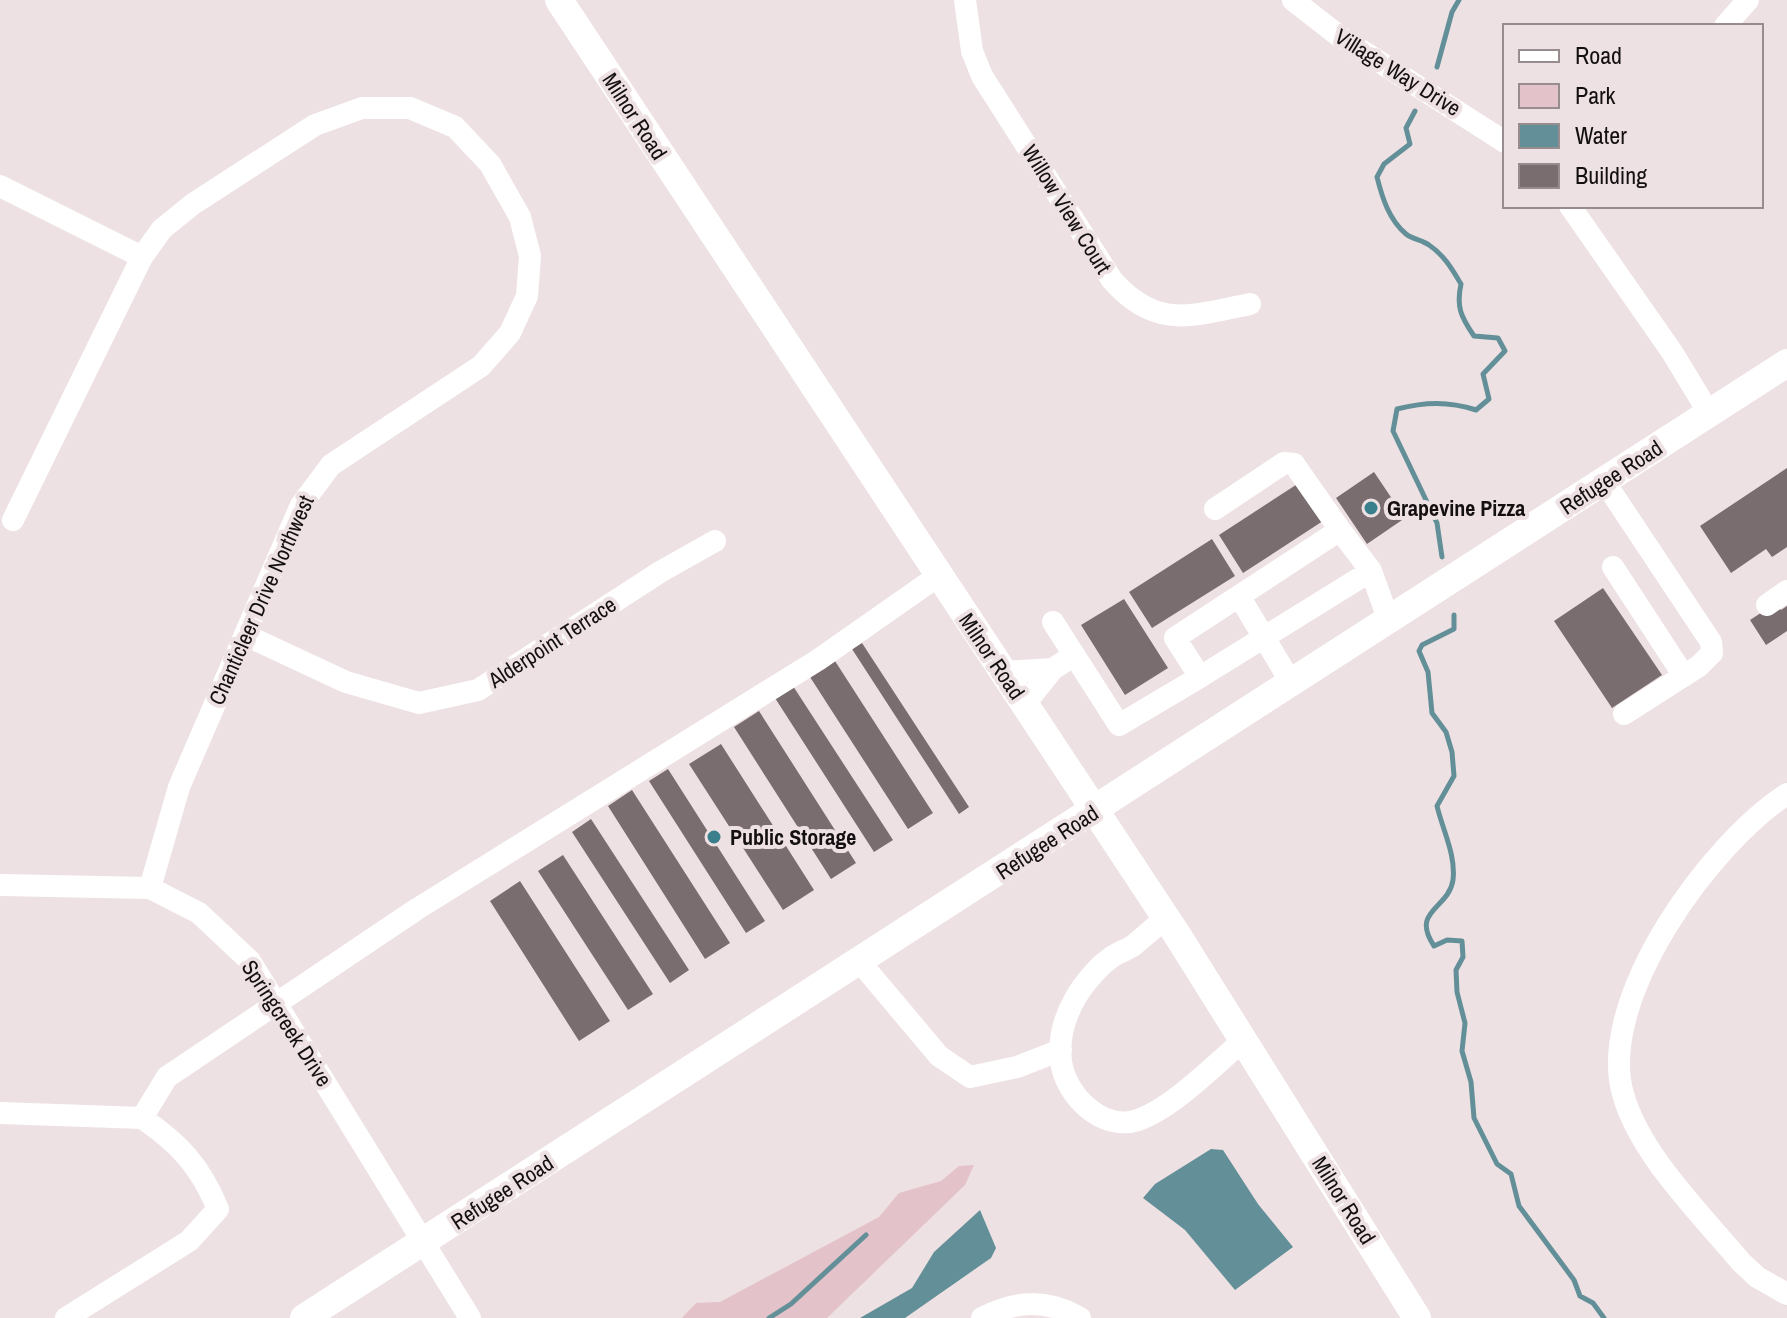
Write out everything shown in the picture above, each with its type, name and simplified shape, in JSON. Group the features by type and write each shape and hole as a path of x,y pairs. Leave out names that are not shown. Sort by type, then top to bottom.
{"main road":[{"name":"Milnor Road","path":"559,0 1171,925 1417,1318"},
{"name":"Refugee Road","path":"304,1318 1096,811 1709,413 1784,371"}],"street":[{"name":"Willow View Court","path":"965,0 972,51 991,92 1112,280 1127,297 1164,316 1186,317 1250,304"},
{"name":"Village Way Drive","path":"1293,0 1339,36 1503,141"},
{"path":"1727,24 1748,0"},
{"name":"Chanticleer Drive Northwest","path":"13,520 142,257 162,229 193,204 315,125 362,108 410,108 455,127 490,164 520,217 530,256 527,296 510,333 481,366 331,465 313,484 179,787 150,888"},
{"path":"0,186 142,257"},
{"path":"1571,208 1672,352 1709,413"},
{"path":"1215,509 1284,463 1294,464 1371,571 1389,621"},
{"path":"1604,481 1711,642 1712,653 1684,676 1624,714"},
{"path":"1200,677 1175,638 1340,530"},
{"name":"Alderpoint Terrace","path":"245,635 346,682 419,703 478,690 660,572 715,541"},
{"path":"1613,567 1684,676"},
{"path":"1053,622 1119,725 1265,639 1371,571"},
{"path":"142,1118 167,1077 496,858 818,660 938,576"},
{"path":"1767,605 1787,591"},
{"path":"1239,596 1292,684"},
{"path":"1025,704 1053,669 1074,655"},
{"path":"1003,672 1053,669"},
{"path":"1787,794 1725,846 1683,899 1632,1002 1619,1050 1622,1093 1632,1119 1647,1144 1741,1262 1757,1277 1787,1294"},
{"name":"Springcreek Drive","path":"0,885 150,888 199,913 250,961 470,1318"},
{"path":"1171,925 1141,935 1137,943 1108,959 1077,996 1061,1033 1061,1063 1067,1079 1085,1106 1102,1120 1118,1123 1146,1117 1244,1040"},
{"path":"860,962 939,1056 970,1077 1017,1067 1061,1050"},
{"path":"0,1113 142,1118 175,1143 204,1176 218,1209 189,1241 66,1318"},
{"path":"982,1318 1012,1305 1033,1303 1057,1306 1080,1318"}],"green space":[{"path":"974,1165 965,1185 827,1318 682,1318 696,1303 720,1302 879,1217 899,1193 941,1181 959,1166"}],"water":[{"path":"1211,1149 1223,1150 1258,1204 1293,1247 1235,1290 1185,1230 1143,1198 1155,1184"},
{"path":"980,1210 996,1248 991,1258 905,1318 860,1318 912,1288 934,1252"}],"building":[{"path":"1787,468 1787,547 1772,557 1766,549 1731,573 1700,526"},
{"name":"Grapevine Pizza","path":"1374,472 1405,518 1367,544 1336,498"},
{"path":"1302,481 1326,519 1243,573 1219,535"},
{"path":"1212,539 1235,576 1152,628 1129,592"},
{"path":"1603,588 1662,675 1612,708 1554,621"},
{"path":"1124,599 1168,668 1125,695 1081,625"},
{"path":"1776,603 1781,610 1787,606 1787,631 1766,645 1750,620"},
{"path":"862,643 969,807 959,814 852,649"},
{"path":"835,661 933,813 908,829 810,677"},
{"path":"793,686 893,840 874,852 775,698"},
{"path":"759,711 856,863 831,879 734,727"},
{"path":"721,744 814,890 783,910 689,764"},
{"path":"668,769 765,921 746,933 649,781"},
{"path":"632,790 730,943 705,959 608,806"},
{"path":"591,819 689,970 670,983 572,832"},
{"path":"563,855 653,994 628,1010 538,871"},
{"path":"520,881 610,1021 579,1041 490,901"}],"waterway":[{"path":"1437,67 1452,12 1459,0"},
{"path":"1415,111 1406,128 1410,144 1384,164 1377,177 1384,200 1400,228 1408,236 1434,249 1451,268 1461,284 1461,312 1474,336 1498,338 1505,351 1483,374 1489,399 1476,410 1436,404 1397,409 1393,431 1437,523 1442,557"},
{"path":"1454,615 1454,629 1422,645 1419,651 1428,672 1432,713 1446,732 1452,752 1454,776 1437,806 1451,852 1453,880 1450,890 1428,917 1426,925 1434,946 1447,940 1462,941 1463,957 1456,970 1457,992 1465,1023 1462,1051 1471,1082 1474,1118 1497,1164 1511,1174 1519,1206 1574,1280 1580,1296 1593,1303 1604,1318"},
{"path":"769,1318 791,1304 866,1235"}],"place":[{"name":"Grapevine Pizza","path":"1371,508"},
{"name":"Public Storage","path":"714,837"}]}
